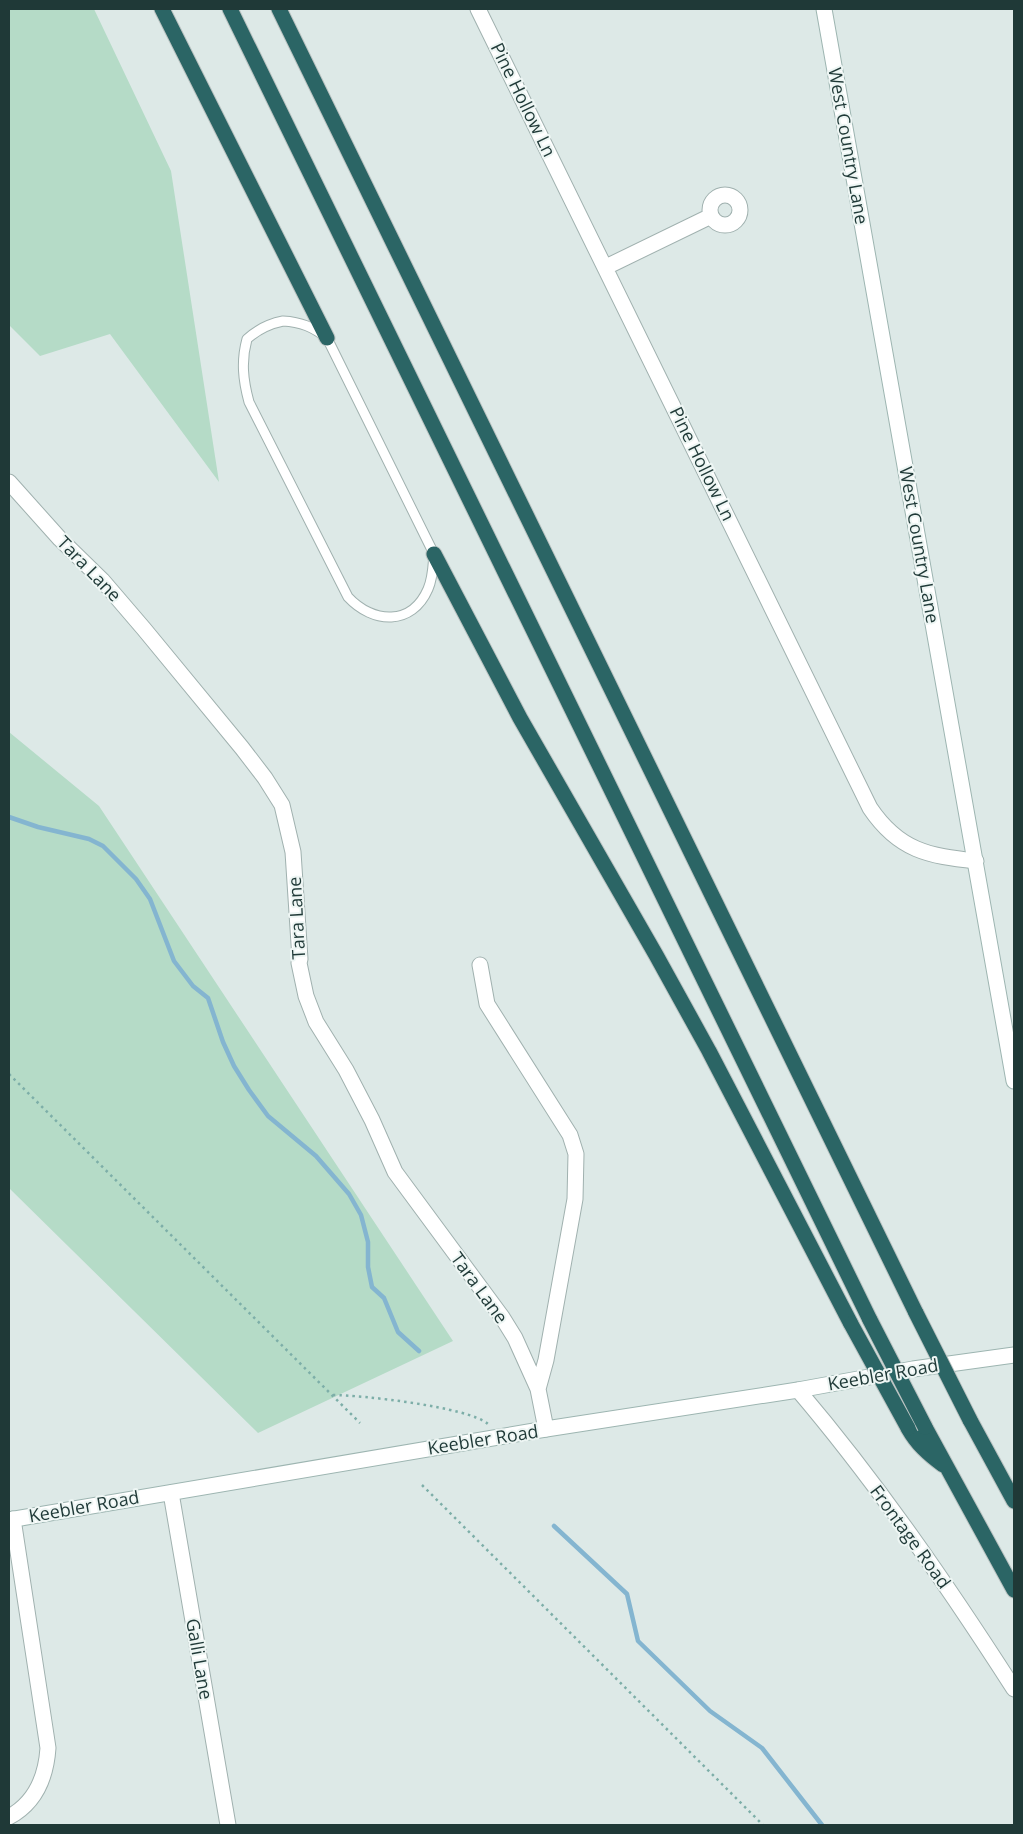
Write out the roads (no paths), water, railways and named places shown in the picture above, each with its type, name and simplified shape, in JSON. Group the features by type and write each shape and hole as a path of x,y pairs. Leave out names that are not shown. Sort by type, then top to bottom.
{"highway":[{"path":"162,9 327,338"},
{"path":"230,9 870,1320 946,1467 1014,1590"},
{"path":"279,9 916,1313 970,1420 1014,1501"},
{"path":"434,554 520,718 705,1043 851,1324 914,1439 925,1452 946,1467"}],"street":[{"name":"Pine Hollow Ln","path":"478,9 870,808 886,828 916,850 946,858 976,861"},
{"name":"West Country Lane","path":"824,9 1014,1081"},
{"path":"606,267 711,216"},
{"name":"Tara Lane","path":"9,482 60,539 102,580 144,628 248,755 282,805 293,852 299,963 306,996 316,1022 346,1070 372,1120 395,1172 502,1317 515,1338 538,1389 546,1429"},
{"name":"Tara Lane","path":"480,965 487,1004 570,1135 576,1154 575,1199 546,1360 538,1389"},
{"name":"Keebler Road","path":"11,1520 546,1429 1014,1355"},
{"name":"Frontage Road","path":"798,1390 835,1434 910,1534 975,1628 1014,1689"},
{"name":"Galli Lane","path":"171,1492 228,1825"},
{"path":"9,1817 26,1804 36,1793 43,1779 47,1764 48,1748 11,1520"}],"lane":[{"path":"283,321 296,322 317,330 327,338 434,554 433,570 428,588 420,602 408,612 393,617 380,617 369,614 357,607 348,598 249,402 244,386 242,367 246,339 258,329 283,321"}],"waterway":[{"path":"9,817 38,827 89,839 103,846 136,879 150,899 174,961 193,986 208,998 223,1042 234,1066 249,1090 268,1116 316,1156 349,1194 361,1215 368,1242 368,1267 372,1287 384,1298 398,1332 419,1351"},
{"path":"554,1526 627,1594 638,1641 710,1711 762,1748 822,1825"}]}
